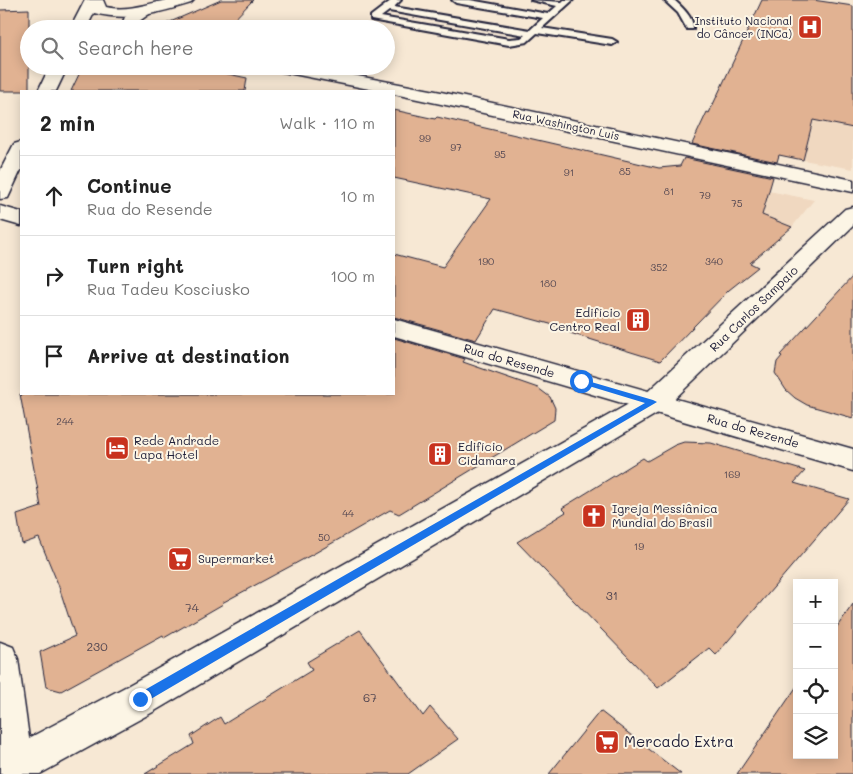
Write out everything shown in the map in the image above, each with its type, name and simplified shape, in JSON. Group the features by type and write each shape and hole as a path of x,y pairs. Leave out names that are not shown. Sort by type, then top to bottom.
{"street":[{"path":"94,0 99,10 112,14 128,15 186,0"},
{"path":"83,20 94,0"},
{"path":"131,20 144,12"},
{"path":"47,90 55,75"},
{"name":"Rua Washington Luis","path":"324,75 442,98 853,186"},
{"path":"0,194 19,159"},
{"path":"0,212 20,219"},
{"name":"Rua Carlos Sampaio","path":"14,771 653,402 853,214"},
{"name":"Rua do Resende","path":"395,327 653,402"},
{"name":"Rua do Rezende","path":"653,402 853,460"},
{"path":"0,659 14,771"}],"lane":[{"path":"385,20 374,18 398,0"},
{"path":"456,0 482,2 550,17"},
{"path":"535,0 567,3"},
{"path":"668,0 677,6 685,16 690,27"},
{"path":"395,22 509,42 524,40 567,3"},
{"path":"387,8 612,42"}],"shaded area":[{"path":"814,120 853,128 853,169 803,160"},
{"path":"769,191 814,200 792,227 762,215"}],"building":[{"path":"221,0 253,0 234,20 175,20"},
{"path":"762,0 813,0 853,6 853,128 813,120 803,160 779,155 777,162 692,144 707,112 709,113"},
{"path":"29,9 29,20 20,20 20,75 29,75 29,90 0,91 0,10"},
{"path":"79,75 233,75 247,78 245,90 71,90"},
{"path":"395,110 435,119 437,117 659,168 680,166 684,158 773,177 762,215 792,227 750,263 758,267 729,290 660,361 570,333 572,330 495,309 476,340 395,317 395,254 443,267 491,199 395,178"},
{"path":"853,276 853,418 807,405 786,390 775,373 777,362 782,356 780,355"},
{"path":"395,338 465,359 463,362 538,388 550,397 555,408 554,420 399,514 390,510 222,603 164,638 163,635 61,691 46,687 40,652 75,636 58,584 39,538 22,544 17,515 41,507 20,395 395,395"},
{"path":"684,442 711,443 805,471 794,483 849,499 716,655 709,648 658,688 517,542 566,512 562,508 643,458 647,461"},
{"path":"853,604 853,774 737,774 793,692 793,759 838,759 838,625"},
{"path":"360,630 423,716 430,707 458,739 408,774 145,774 194,744 191,736 220,717 224,724 312,670 307,662"},
{"name":"Mercado Extra","path":"600,711 623,729 681,774 549,774"}],"place":[{"name":"Instituto Nacional do Câncer (INCa)","path":"810,27"},
{"name":"Edifício Centro Real","path":"638,320"},
{"name":"Rede Andrade Lapa Hotel","path":"117,448"},
{"name":"Edifício Cidamara","path":"440,454"},
{"name":"Igreja Messiânica Mundial do Brasil","path":"594,516"},
{"name":"Supermarket","path":"180,559"},
{"name":"Mercado Extra","path":"607,742"}],"route":[{"path":"140,699 653,402 581,381"}]}
